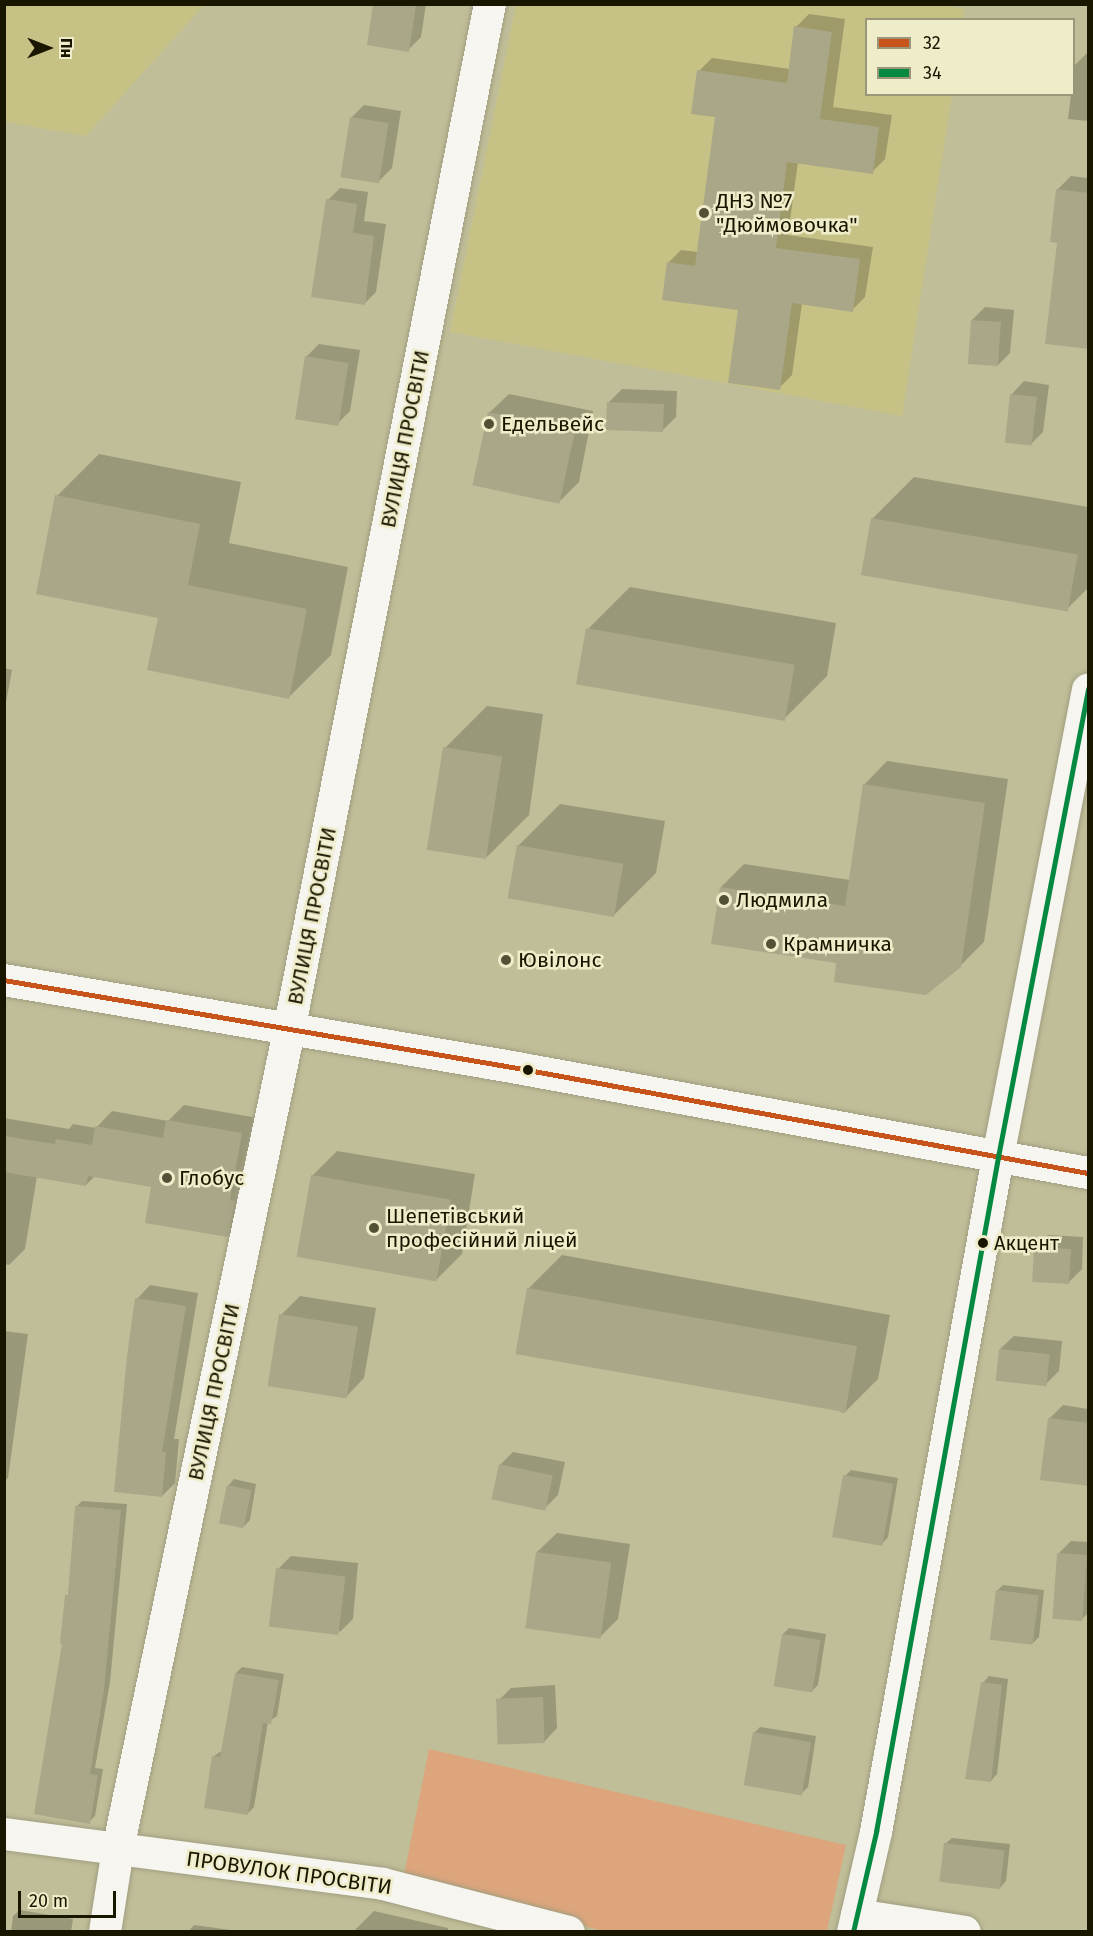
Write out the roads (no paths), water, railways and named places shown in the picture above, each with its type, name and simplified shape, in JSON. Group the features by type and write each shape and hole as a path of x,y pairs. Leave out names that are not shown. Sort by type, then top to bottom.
{"street":[{"name":"ВУЛИЦЯ ПРОСВІТИ","path":"105,1932 118,1849 289,1031 490,4"},
{"path":"965,1932 855,1923 876,1832 998,1157 1089,690"},
{"path":"4,980 289,1031 512,1067 1089,1173"},
{"name":"ПРОВУЛОК ПРОСВІТИ","path":"4,1834 383,1884 569,1932"}],"place":[{"name":"ДНЗ №7 \"Дюймовочка\"","path":"704,213"},
{"name":"Едельвейс","path":"489,424"},
{"name":"Людмила","path":"724,900"},
{"name":"Крамничка","path":"771,944"},
{"name":"Ювілонс","path":"506,960"},
{"name":"Глобус","path":"167,1178"},
{"name":"Шепетівський професійний ліцей","path":"374,1228"},
{"name":"Акцент","path":"983,1243"}]}
